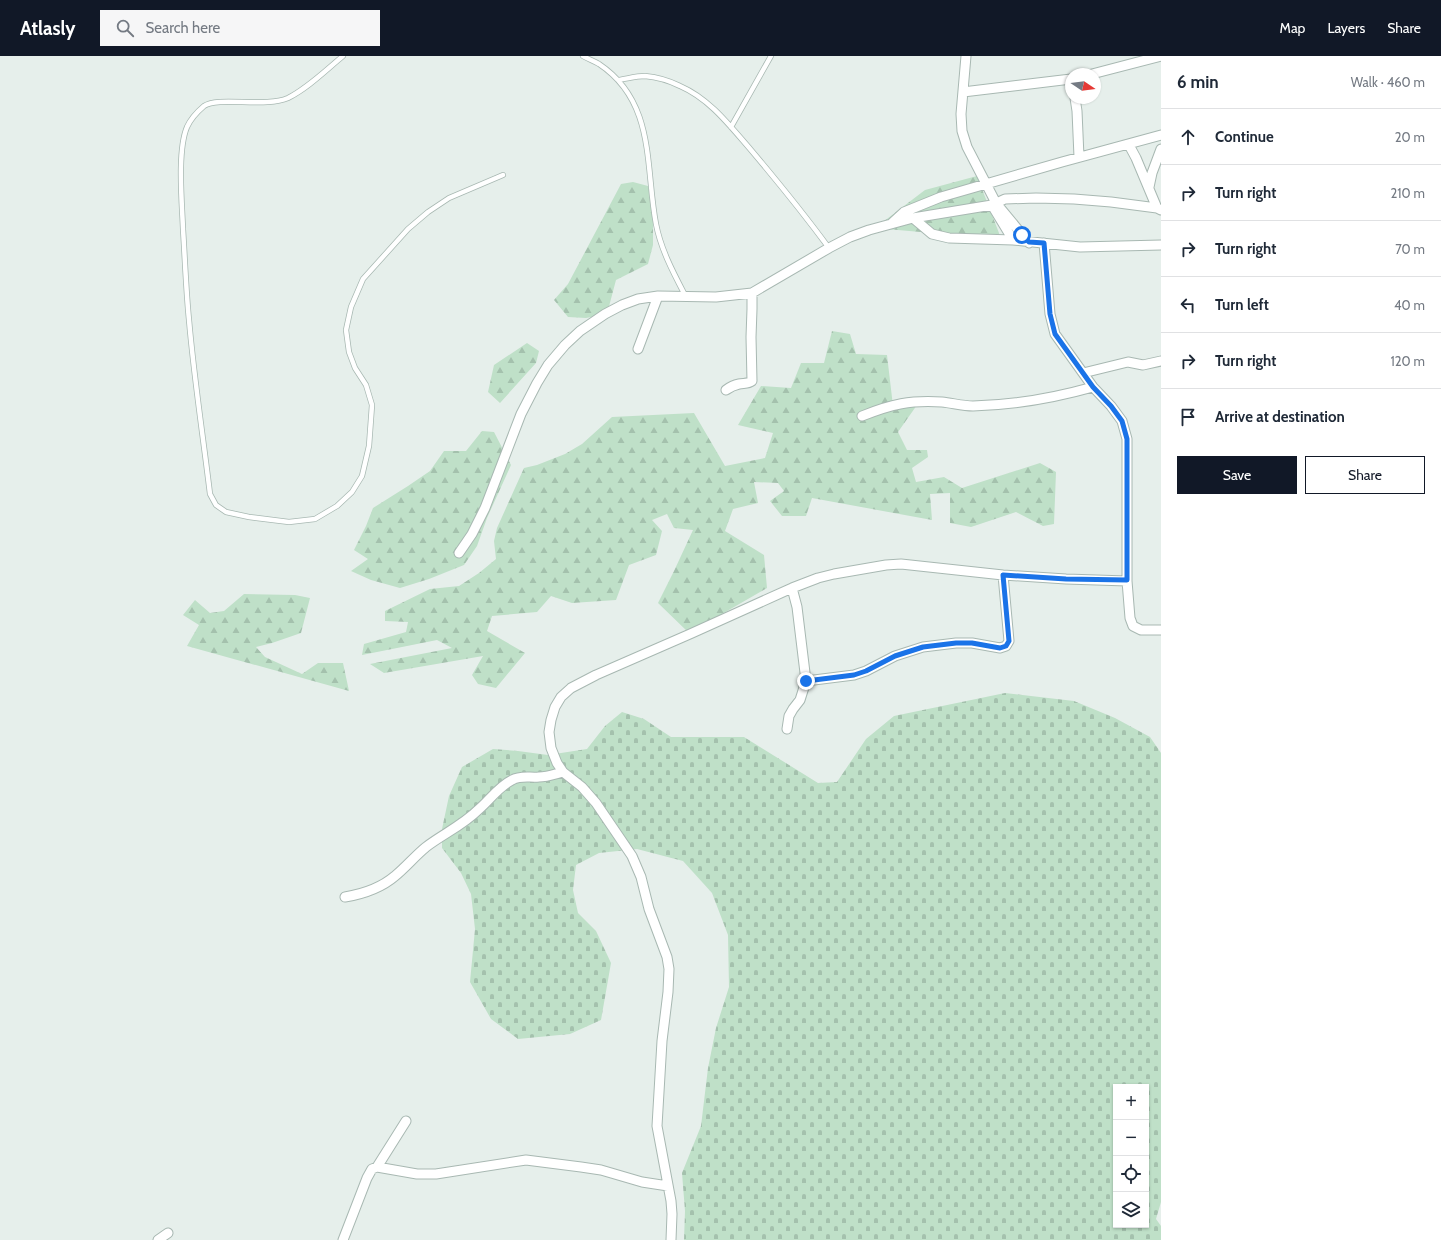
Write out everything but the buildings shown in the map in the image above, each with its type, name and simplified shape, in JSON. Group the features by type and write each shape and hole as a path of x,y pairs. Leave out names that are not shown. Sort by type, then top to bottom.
{"street":[{"path":"966,56 961,114 962,130 967,147 987,184 994,204 1013,240"},
{"path":"1101,72 1161,56"},
{"path":"963,92 1065,82"},
{"path":"1076,104 1079,157"},
{"path":"891,224 904,212 927,202 1079,157 1129,145 1161,135"},
{"path":"1129,145 1159,209"},
{"path":"1149,187 1152,173 1161,149"},
{"path":"459,553 472,534 484,508 521,414 537,383 548,365 565,345 580,331 605,314 638,299 658,296 731,296 752,293 829,248 856,235 913,218 994,204 1013,198 1068,199 1110,202 1159,209"},
{"path":"994,204 1029,242"},
{"path":"913,218 927,231 939,237 1013,240 1080,247 1161,245"},
{"path":"1044,243 1052,324 1055,334 1093,387 1111,406 1122,421 1127,439 1127,580 1130,618 1133,626 1141,630 1161,630"},
{"path":"726,390 733,386 752,381 752,293"},
{"path":"638,349 658,296"},
{"path":"1083,373 1128,362 1143,365 1161,360"},
{"path":"862,416 887,406 901,403 922,401 971,406 1008,403 1058,396 1093,387"},
{"path":"671,1240 672,1214 657,1126 662,1041 668,992 669,969 667,957 641,878 632,856 596,803 582,787 563,772 557,762 552,748 549,732 555,707 561,697 571,688 596,674 818,578 886,565 914,565 1003,575 1066,579 1127,580"},
{"path":"806,681 854,675 866,671 895,656 923,647 956,643 972,643 1000,648 1006,646 1009,641 1003,575"},
{"path":"787,729 789,716 793,708 800,700 806,681 797,607 792,588"},
{"path":"345,898 368,892 382,886 427,846 451,831 478,811 494,793 514,779 526,776 540,777 563,772"},
{"path":"343,1240 367,1178 372,1169 377,1167 406,1121"},
{"path":"377,1167 417,1174 436,1174 526,1160 601,1170 642,1182 668,1186"},
{"path":"158,1240 168,1233"}],"lane":[{"path":"343,56 307,85 287,98 272,102 227,102 206,105 194,116 187,128 182,149 182,197 189,320 210,494 216,505 226,512 249,517 289,522 315,519 337,506 352,492 362,476 369,446 372,405 366,385 355,368 349,352 346,330 351,307 363,279 408,229 428,212 449,198 503,175"},
{"path":"583,56 599,64 618,80 634,102 646,136 656,225 666,256 686,297"},
{"path":"731,127 771,56"},
{"path":"618,80 645,76 679,85 694,93 710,106 731,127 808,219 829,248"}],"green space":[{"path":"977,176 1000,239 875,228 925,190"},
{"path":"633,182 648,186 653,207 653,245 648,264 616,280 607,314 586,318 568,317 554,300 568,284 621,184"},
{"path":"832,331 850,334 856,354 887,355 893,406 917,405 898,432 907,450 927,450 928,457 912,468 916,482 944,477 962,488 1040,463 1056,472 1054,524 1043,526 1016,512 971,527 950,523 950,493 930,494 932,520 812,498 806,516 782,516 770,501 784,491 778,483 754,482 758,503 733,509 725,531 764,555 767,588 689,633 658,603 693,530 674,528 667,514 652,520 662,531 656,555 629,565 616,600 572,603 551,596 537,612 492,616 487,631 525,653 496,688 478,684 472,675 483,656 384,673 370,664 452,648 437,640 362,655 364,644 406,632 408,622 385,621 385,611 430,589 459,586 479,573 496,559 494,541 497,528 524,468 537,465 565,454 582,444 612,417 694,413 725,466 765,458 773,433 738,425 761,386 791,388 801,363 824,363"},
{"path":"527,343 539,351 536,363 500,403 488,392 494,365"},
{"path":"482,431 494,432 511,465 487,518 477,546 464,565 429,579 400,588 371,580 351,571 368,559 354,550 373,508 430,471 444,451 466,451"},
{"path":"244,594 295,595 310,598 301,633 256,647 265,657 302,674 318,663 343,663 349,691 187,646 199,625 183,615 195,600 210,613 224,611"},
{"path":"1005,693 1074,701 1115,718 1150,737 1161,753 1161,1202 1156,1219 1161,1226 1161,1240 684,1240 685,1211 682,1173 701,1126 708,1068 716,1028 729,987 728,935 712,893 683,861 637,849 599,853 576,865 573,890 578,913 596,931 611,963 601,1020 570,1034 518,1039 491,1019 470,982 475,929 471,894 461,873 442,848 442,829 449,796 462,767 493,749 548,755 587,749 605,726 622,712 644,719 671,737 744,737 818,783 837,782 866,739 894,716"}],"route":[{"path":"806,681 854,675 866,671 895,656 923,647 956,643 972,643 1000,648 1006,646 1009,641 1003,575 1066,579 1127,580 1127,439 1122,421 1111,406 1093,387 1055,334 1050,314 1044,243 1029,242 1022,235"}]}
